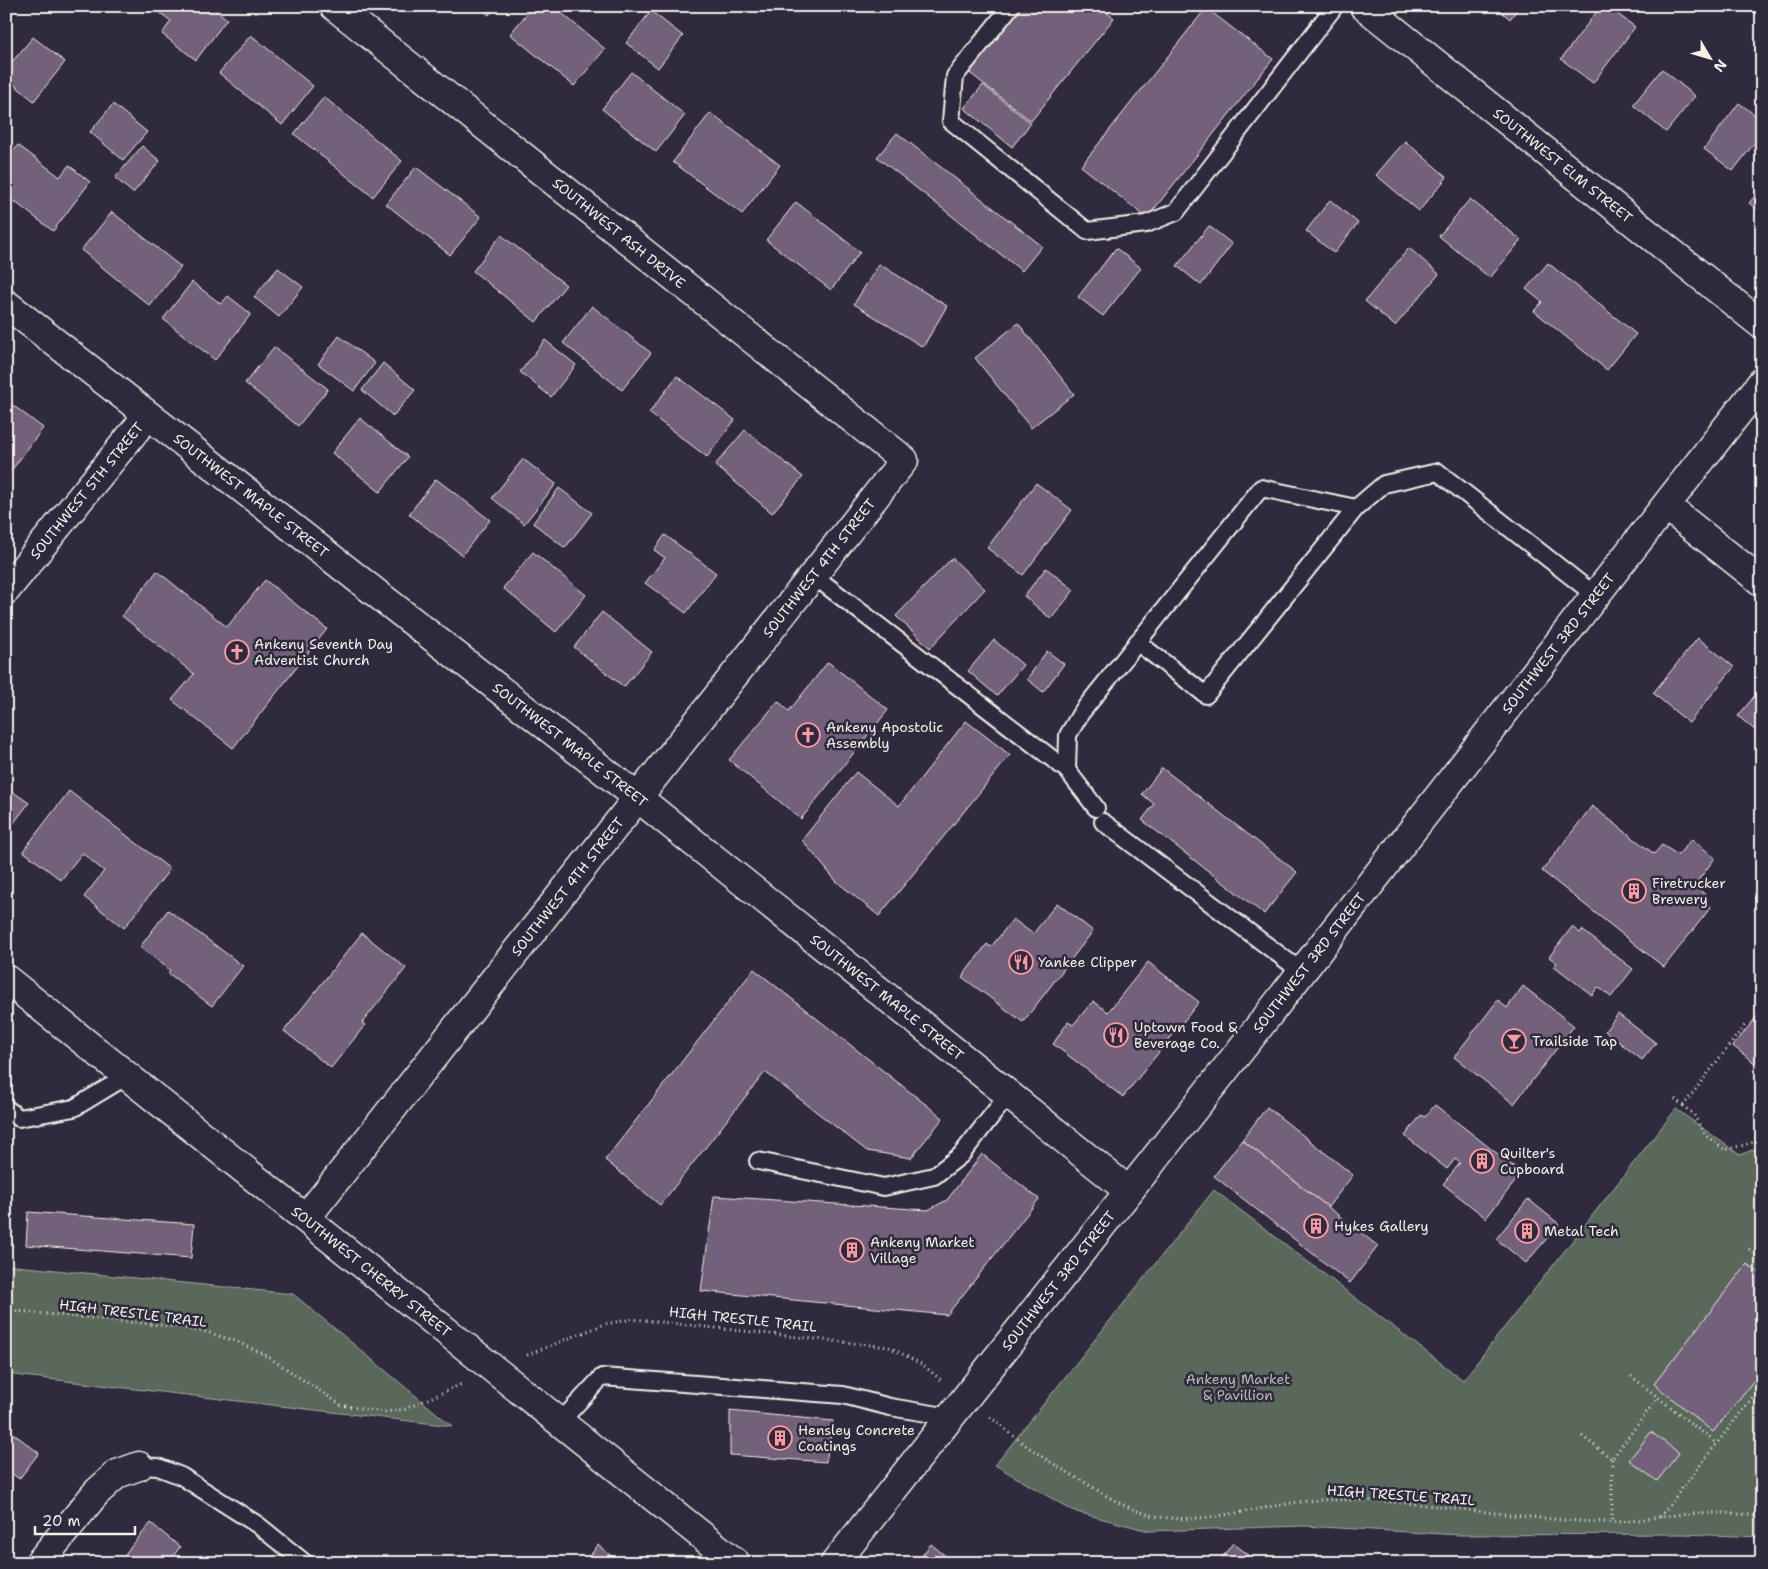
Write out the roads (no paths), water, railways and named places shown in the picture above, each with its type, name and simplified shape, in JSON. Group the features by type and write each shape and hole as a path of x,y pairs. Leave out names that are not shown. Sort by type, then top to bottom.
{"street":[{"name":"SOUTHWEST ASH DRIVE","path":"334,6 904,460"},
{"name":"SOUTHWEST ELM STREET","path":"1364,6 1762,325"},
{"name":"SOUTHWEST MAPLE STREET","path":"6,304 639,799 1130,1191"},
{"name":"SOUTHWEST 3RD STREET","path":"835,1563 1302,972 1762,382"},
{"name":"SOUTHWEST 5TH STREET","path":"6,590 147,416"},
{"name":"SOUTHWEST 4TH STREET","path":"306,1218 639,799 904,460"},
{"path":"1666,506 1762,582"},
{"name":"SOUTHWEST CHERRY STREET","path":"6,979 736,1563"},
{"path":"39,1563 96,1493 116,1474 139,1466"}],"lane":[{"path":"1011,6 956,76 951,122 1087,231 1146,224 1176,212 1335,6"},
{"path":"1137,642 1206,695 1356,508 1384,484 1438,472 1596,596"},
{"path":"1067,770 1068,735 1081,712 1261,488 1356,508"},
{"path":"814,576 1067,770 1099,815 1302,972"},
{"path":"6,1108 19,1118 74,1108 128,1076"},
{"path":"758,1161 884,1187 934,1176 961,1155 1008,1095"},
{"path":"560,1422 602,1377 843,1395 890,1407 951,1417"},
{"path":"139,1466 158,1467 181,1476 258,1525 305,1563"}],"place":[{"name":"Ankeny Seventh Day Adventist Church","path":"237,652"},
{"name":"Ankeny Apostolic Assembly","path":"808,735"},
{"name":"Firetrucker Brewery","path":"1634,891"},
{"name":"Yankee Clipper","path":"1021,962"},
{"name":"Uptown Food & Beverage Co.","path":"1116,1035"},
{"name":"Trailside Tap","path":"1514,1041"},
{"name":"Quilter's Cupboard","path":"1482,1161"},
{"name":"Hykes Gallery","path":"1316,1226"},
{"name":"Metal Tech","path":"1527,1231"},
{"name":"Ankeny Market Village","path":"852,1250"},
{"name":"Hensley Concrete Coatings","path":"780,1438"}],"park label":[{"name":"Ankeny Market & Pavillion","path":"1238,1388"}]}
